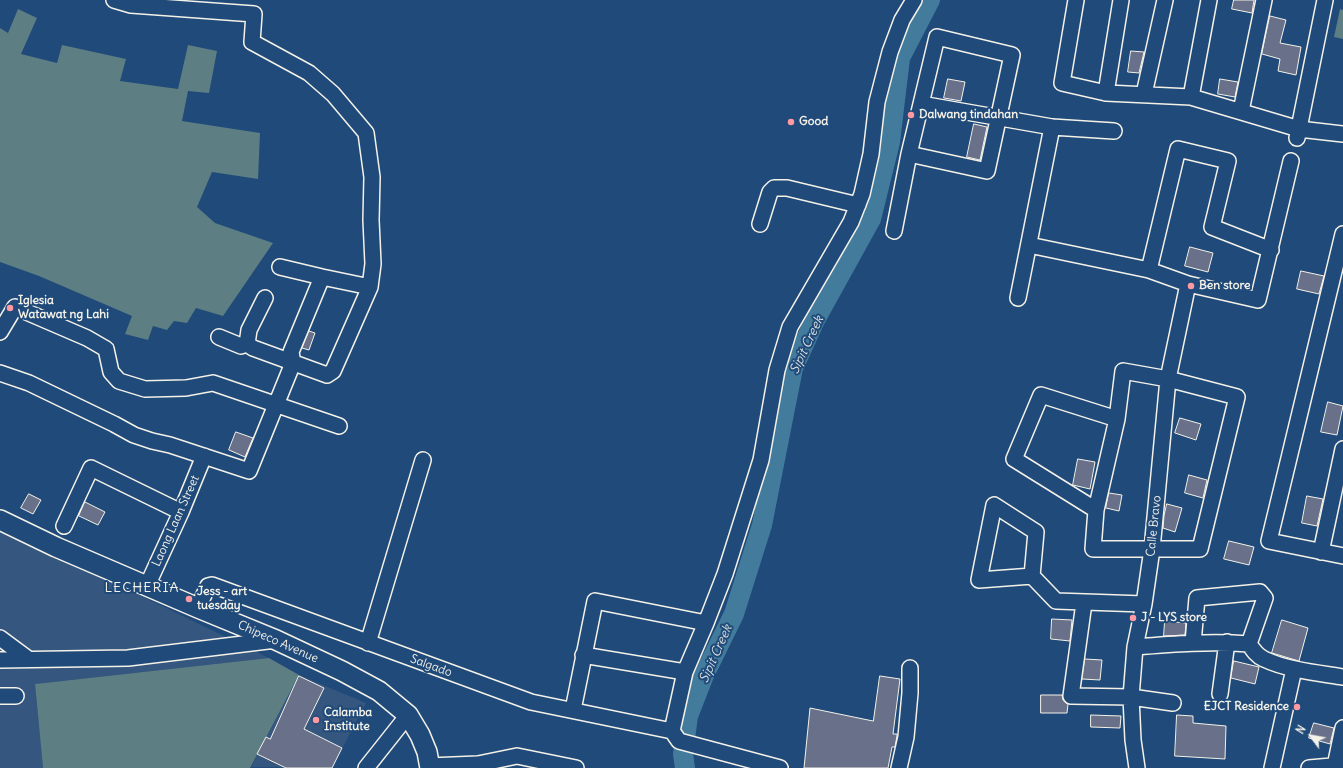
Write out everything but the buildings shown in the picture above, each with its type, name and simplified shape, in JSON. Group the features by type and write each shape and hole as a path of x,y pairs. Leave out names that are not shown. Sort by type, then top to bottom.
{"main road":[{"name":"Chipeco Avenue","path":"0,520 56,547 276,640 342,671 379,691 408,715 420,736 426,752 429,767"}],"street":[{"path":"114,0 131,5 254,14 252,42 309,73 333,94 366,133 372,178 371,220 373,264 370,287 333,371 327,375 254,348 247,344 241,346 219,337"},
{"path":"675,736 685,672 725,574 761,460 777,370 790,327 851,222 858,205 871,154 877,102 890,52 902,20 914,0"},
{"path":"1076,0 1062,83 1106,93 1191,97 1241,111 1298,134 1343,134"},
{"path":"1106,93 1121,0"},
{"path":"1144,94 1165,0"},
{"path":"1191,97 1210,0"},
{"path":"1241,111 1264,0"},
{"path":"1298,134 1325,0"},
{"path":"894,230 909,154 937,37 1012,55 987,171 909,154"},
{"path":"921,104 1052,127 1114,131"},
{"path":"1018,298 1052,127"},
{"path":"1149,270 1178,149 1228,161 1212,227 1270,250"},
{"path":"1029,245 1149,270 1188,284 1258,300 1291,161"},
{"path":"760,224 770,192 774,188 794,190 858,205"},
{"path":"1343,240 1269,541 1343,556"},
{"path":"280,267 370,287"},
{"path":"0,373 29,383 134,435 170,445 249,471 293,363 291,352 322,277"},
{"name":"Calle Bravo","path":"1137,768 1133,740 1131,697 1135,647 1144,604 1152,549 1168,379 1188,284"},
{"path":"247,344 249,330 265,298"},
{"path":"0,332 15,307 87,338 106,349 112,372 119,380 145,389 186,388 213,383 339,426"},
{"path":"1124,371 1168,379 1237,397 1200,549 1092,549 1096,510 1117,419 1124,371"},
{"path":"1096,510 1014,459 1041,395 1117,419"},
{"path":"1321,552 1343,448"},
{"name":"Laong Laan Street","path":"147,586 181,512 204,456"},
{"path":"368,643 423,460"},
{"path":"64,526 91,468 181,512"},
{"path":"1032,576 979,580 994,505 1036,532 1032,576 1056,601 1144,604"},
{"name":"Salgado","path":"198,608 208,586 212,585 531,702 573,710 675,736 694,745 780,768"},
{"path":"1193,642 1197,598 1260,592 1265,598 1249,644"},
{"path":"573,710 595,601 706,623"},
{"path":"1084,603 1071,696 1131,697 1172,702"},
{"path":"0,638 27,658"},
{"path":"0,660 27,658 128,658 276,640"},
{"path":"1135,647 1193,642 1227,642 1249,644"},
{"path":"1220,694 1227,642"},
{"path":"1249,644 1255,653 1263,659 1294,669 1343,677"},
{"path":"583,655 685,672"},
{"path":"900,768 906,737 910,693 910,668"},
{"path":"1272,768 1294,669"},
{"path":"0,696 16,696"},
{"path":"366,768 408,715"},
{"path":"1308,768 1339,766 1343,728"},
{"path":"429,767 516,762 576,768"}],"shaded area":[{"path":"0,527 269,658 35,684 43,768 0,768"},
{"name":"Calamba Institute","path":"299,675 366,703 332,768 251,767"}],"green space":[{"path":"18,9 37,18 21,54 57,63 62,45 126,59 120,81 178,89 188,45 217,51 209,93 188,91 182,121 260,133 258,179 212,172 197,207 215,223 273,243 223,316 196,308 187,323 174,321 167,330 153,326 148,340 125,334 132,316 39,276 0,262 0,28 8,33"},
{"path":"1340,9 1343,10 1343,39 1334,37"},
{"path":"269,658 299,675 250,768 43,768 35,684"}],"waterway":[{"name":"Sipit Creek","path":"685,768 683,754 688,716 704,675 734,614 762,525 793,368 814,322 871,219 890,142 900,58 930,0"}],"place":[{"name":"Dalwang tindahan","path":"911,115"},
{"name":"Good","path":"791,122"},
{"name":"Ben store","path":"1191,286"},
{"name":"Iglesia Watawat ng Lahi","path":"10,308"},
{"name":"Jess - art tuesday","path":"189,599"},
{"name":"J - LYS store","path":"1133,618"},
{"name":"EJCT Residence","path":"1297,707"},
{"name":"Calamba Institute","path":"316,720"}],"district":[{"name":"LECHERIA","path":"142,588"}]}
